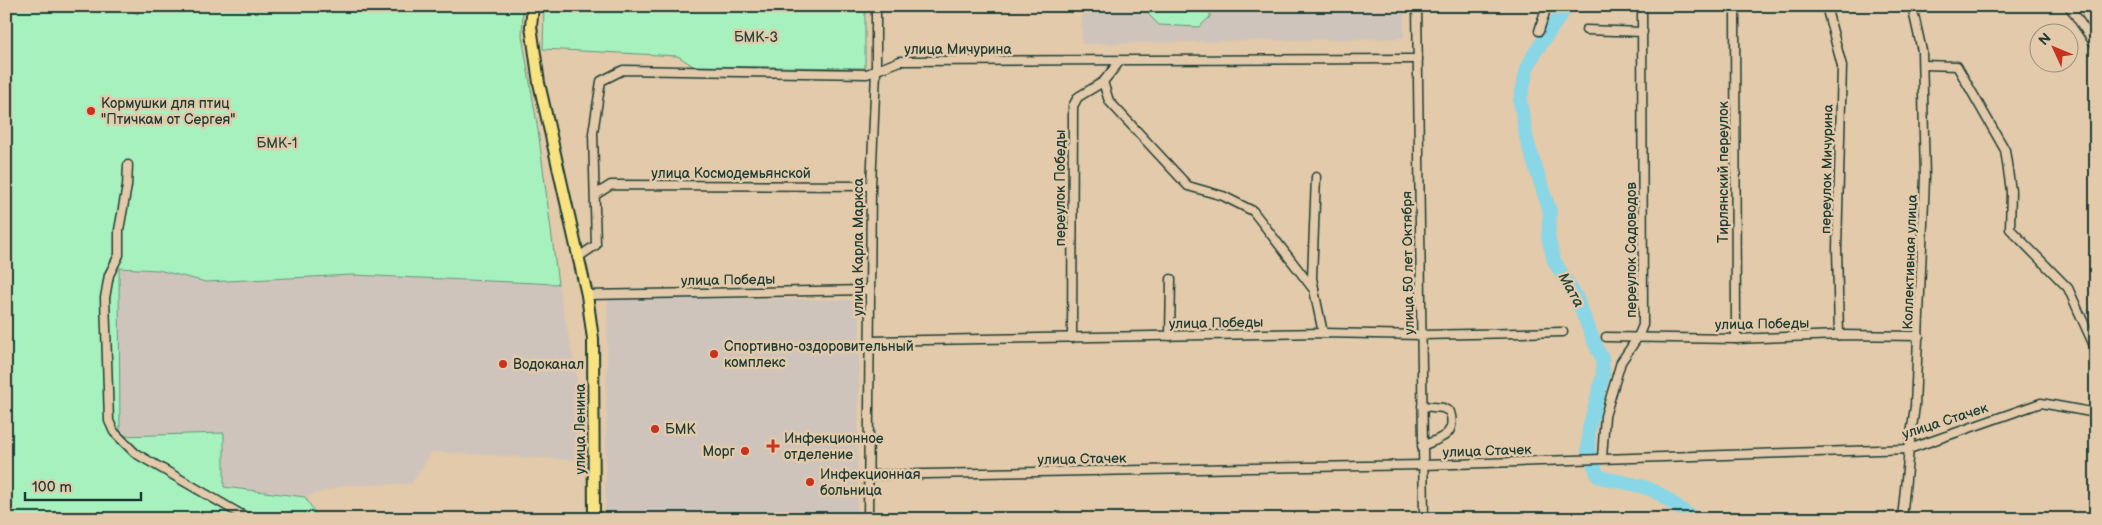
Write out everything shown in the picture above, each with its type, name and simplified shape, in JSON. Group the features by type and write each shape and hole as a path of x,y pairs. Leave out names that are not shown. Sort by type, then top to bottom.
{"main road":[{"name":"улица Ленина","path":"532,6 531,26 539,83 577,258 587,294 593,339 594,519"}],"street":[{"name":"улица Карла Маркса","path":"868,519 870,186 876,72 876,6"},
{"name":"улица 50 лет Октября","path":"1417,6 1424,519"},
{"path":"1538,31 1547,6"},
{"name":"переулок Садоводов","path":"1602,458 1604,416 1621,362 1638,337 1643,325 1642,6"},
{"name":"Тирлянский переулок","path":"1735,6 1736,338"},
{"name":"переулок Мичурина","path":"1826,6 1842,66 1837,248 1839,335"},
{"name":"Коллективная улица","path":"1902,519 1915,406 1920,336 1925,178 1922,51 1912,6"},
{"path":"2069,6 2096,46"},
{"path":"1586,30 1643,32"},
{"name":"улица Мичурина","path":"577,258 596,245 593,132 601,81 623,70 866,74 876,72 900,61 1418,59"},
{"name":"переулок Победы","path":"1072,338 1073,106 1078,97 1103,82 1120,61"},
{"path":"1923,65 1957,66 2005,150 2010,191 2010,229 2068,288 2096,350"},
{"path":"1103,82 1109,101 1188,186 1223,196 1253,211 1314,290"},
{"path":"128,165 127,186 119,230 119,255 108,275 105,298 109,421 114,432 135,453 249,519"},
{"path":"1316,177 1312,278 1323,333"},
{"name":"улица Космодемьянской","path":"594,195 611,185 870,186"},
{"path":"1170,336 1171,279"},
{"name":"улица Победы","path":"587,294 870,290"},
{"name":"улица Победы","path":"870,342 1323,333 1422,335 1563,332"},
{"name":"улица Победы","path":"1606,337 1920,336"},
{"name":"улица Стачек","path":"869,475 1423,465 1909,449 2041,402 2096,413"},
{"path":"1422,406 1443,408 1450,412 1453,422 1450,432 1422,446"}],"shaded area":[{"path":"1082,6 1404,6 1404,38 1082,44"},
{"path":"118,268 158,270 206,282 352,275 558,284 577,378 576,460 432,452 411,484 346,485 305,497 224,487 120,436"},
{"path":"608,297 860,300 857,519 605,519"}],"green space":[{"name":"БМК-1","path":"6,6 121,6 138,14 139,6 523,6 522,36 538,130 558,284 352,275 206,282 158,270 119,268 120,436 224,433 224,487 305,497 319,519 6,519"},
{"name":"БМК-3","path":"544,6 865,6 865,68 693,66 678,56 543,49"},
{"path":"1149,6 1210,6 1210,17 1199,27 1159,25 1149,15"}],"waterway":[{"name":"Мата","path":"1567,6 1534,54 1527,69 1520,101 1527,141 1550,212 1548,237 1554,261 1576,297 1602,358 1603,375 1589,428 1588,450 1598,476 1654,491 1696,519"}],"place":[{"name":"Кормушки для птиц \"Птичкам от Сергея\"","path":"91,111"},
{"name":"Спортивно-оздоровительный комплекс","path":"714,354"},
{"name":"Водоканал","path":"503,364"},
{"name":"БМК","path":"655,429"},
{"name":"Инфекционное отделение","path":"773,446"},
{"name":"Морг","path":"745,451"},
{"name":"Инфекционная больница","path":"810,482"}]}
